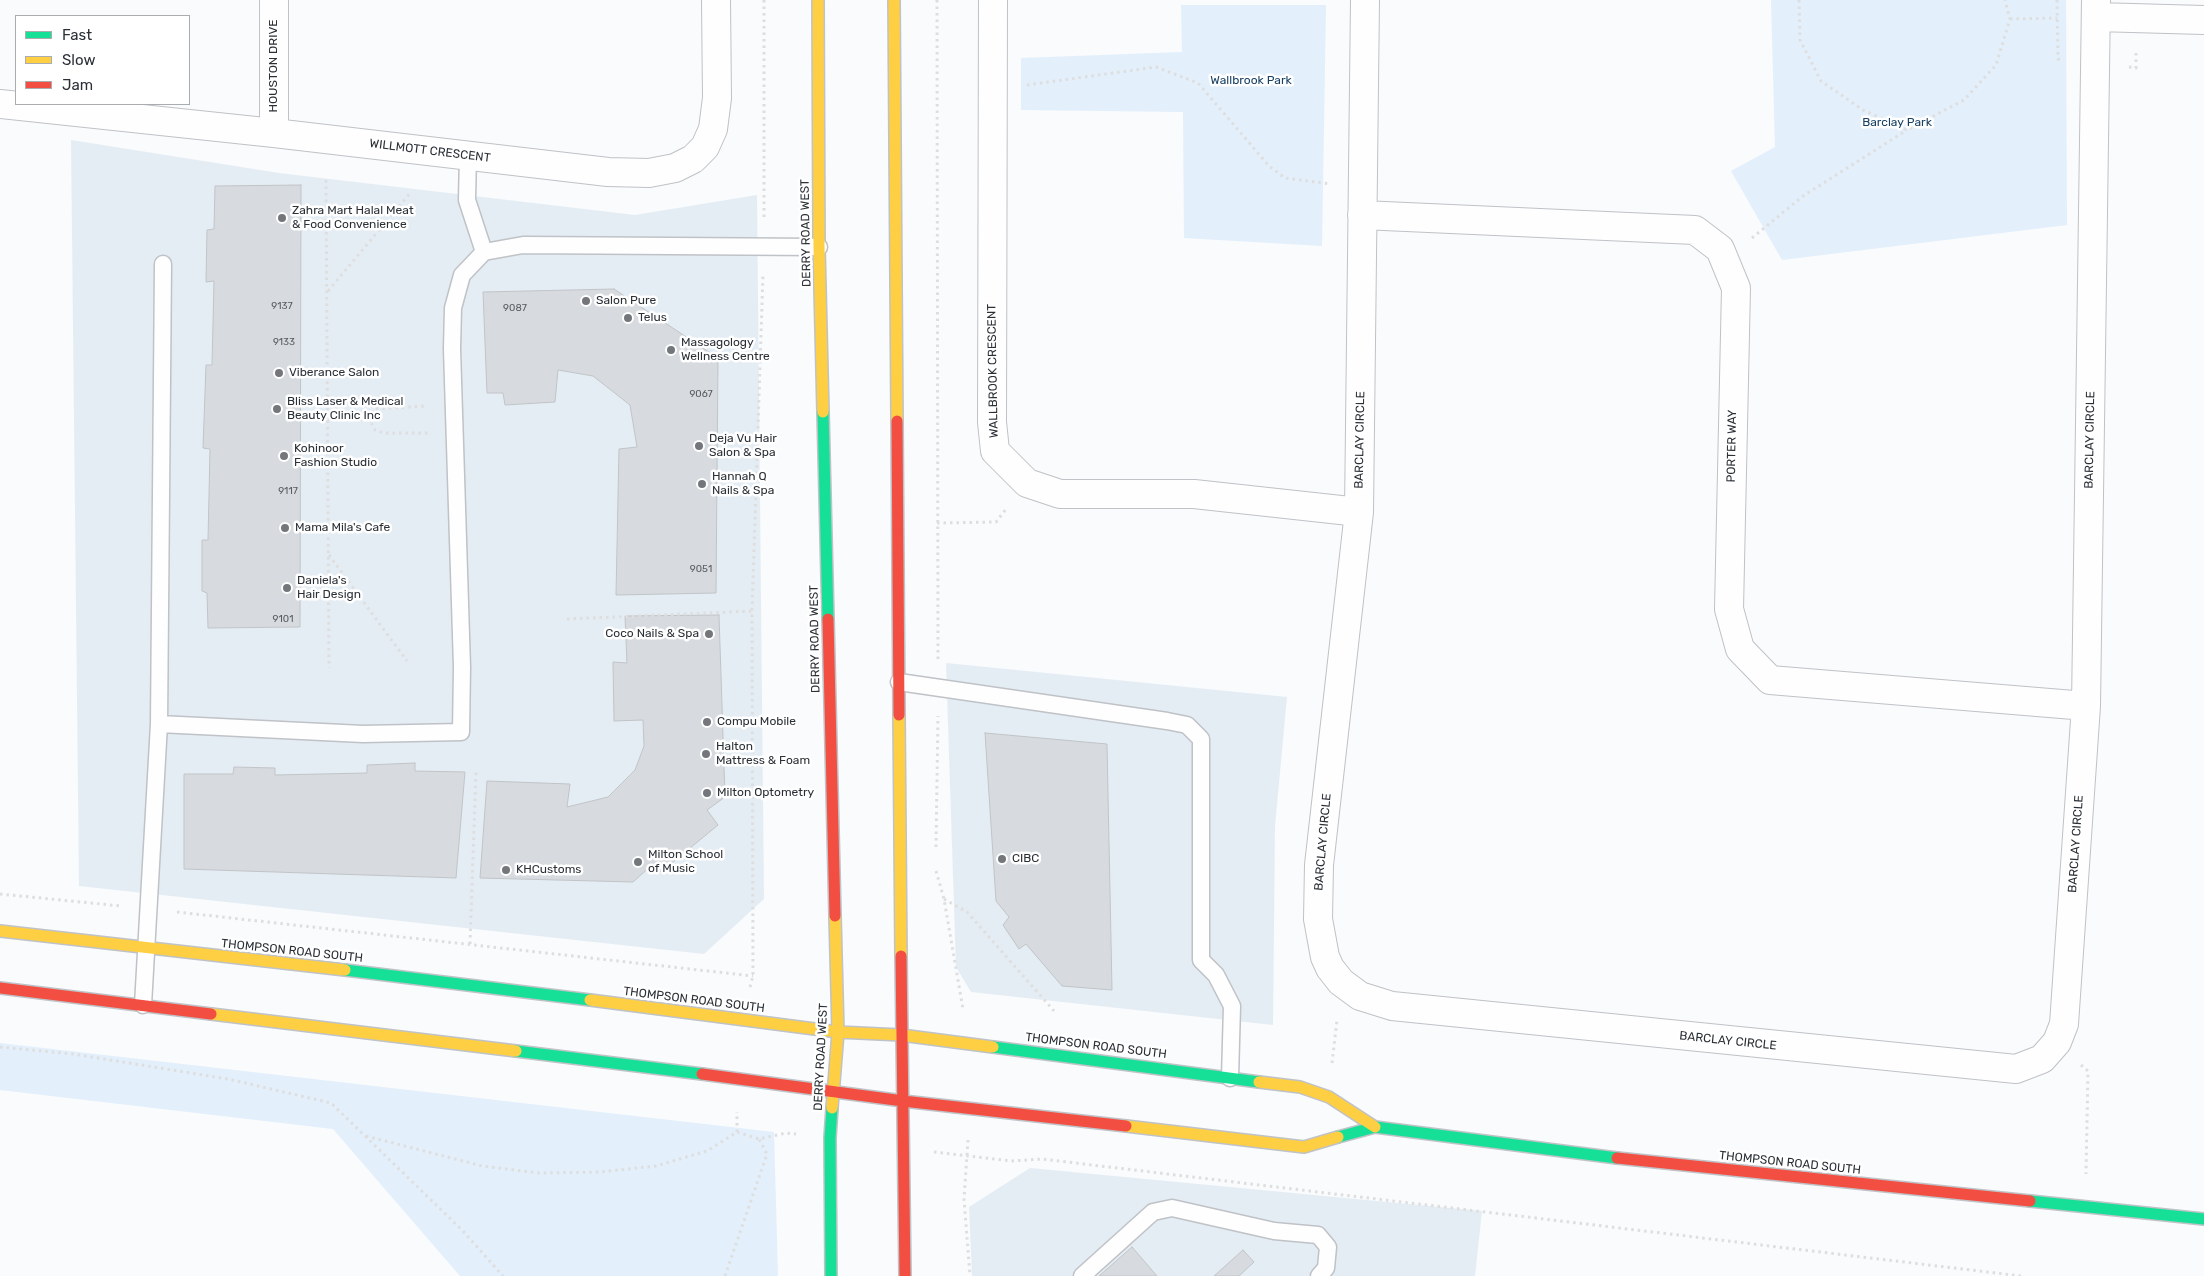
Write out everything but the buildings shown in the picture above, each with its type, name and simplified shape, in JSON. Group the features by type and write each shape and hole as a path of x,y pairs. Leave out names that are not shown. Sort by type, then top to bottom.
{"main road":[{"name":"DERRY ROAD WEST","path":"818,0 819,247 838,1032 830,1138 831,1276"},
{"path":"894,0 901,1035 905,1276"},
{"name":"THOMPSON ROAD SOUTH","path":"0,931 413,978 838,1032 901,1035 1300,1087 1329,1097 1375,1126"},
{"name":"THOMPSON ROAD SOUTH","path":"0,988 834,1090 903,1101 971,1107 1304,1147 1375,1126 1622,1159 2204,1219"}],"street":[{"name":"HOUSTON DRIVE","path":"274,0 274,133"},
{"name":"WILLMOTT CRESCENT","path":"0,104 468,154 608,172 649,172 675,168 693,159 705,147 713,129 717,98 716,0"},
{"name":"WALLBROOK CRESCENT","path":"993,0 992,422 995,450 1027,483 1060,494 1194,494 1359,512"},
{"name":"BARCLAY CIRCLE","path":"1365,0 1359,512 1319,866 1318,919 1325,957 1330,968 1341,982 1360,996 1392,1006 1978,1067 2016,1069 2042,1059 2057,1042 2064,1024 2086,706 2096,9"},
{"path":"2096,9 2204,20"},
{"name":"PORTER WAY","path":"1362,215 1695,230 1720,249 1736,288 1729,609 1740,649 1770,680 2086,706"}],"lane":[{"path":"468,154 467,200 484,252"},
{"path":"159,724 362,734 461,732 462,668 452,349 454,308 462,275 484,252 523,245 819,247"},
{"path":"143,1005 159,724 163,264"},
{"path":"899,682 1167,721 1187,725 1201,738 1201,960 1216,975 1232,1006 1230,1078"},
{"path":"1082,1276 1153,1212 1172,1208 1274,1231 1318,1235 1328,1247 1326,1268 1319,1276"}],"path":[{"path":"741,1020 753,976 752,611 764,248 764,0"},
{"path":"936,853 938,688 937,0"},
{"path":"1799,0 1800,40 1821,81 1862,110 1907,130"},
{"path":"1724,261 1803,196 1907,130 1964,100 1996,65 2010,20 2005,0"},
{"path":"2010,20 2057,18"},
{"path":"994,90 1156,67 1198,83 1268,166 1285,178 1363,188"},
{"path":"326,180 329,668"},
{"path":"328,291 411,192"},
{"path":"369,419 374,409 384,407 453,406"},
{"path":"328,420 369,419"},
{"path":"369,419 376,430 384,433 454,434"},
{"path":"937,523 996,522 1027,483"},
{"path":"328,555 407,662"},
{"path":"567,619 752,611"},
{"path":"470,944 476,771"},
{"path":"936,863 936,873 944,899 968,1044"},
{"path":"0,894 148,908 753,976"},
{"path":"944,899 967,912 1054,1012"},
{"path":"1329,1097 1341,982"},
{"path":"2057,1042 2088,1071 2086,1207"},
{"path":"0,1047 73,1054 218,1077 331,1103 463,1231 502,1276"},
{"path":"737,1078 737,1132"},
{"path":"970,1276 964,1199 971,1107"},
{"path":"366,1136 482,1166 539,1173 592,1172 656,1166 707,1151 737,1132 759,1139 786,1134 830,1138"},
{"path":"725,1276 768,1154 759,1139"},
{"path":"902,1149 1010,1161 1052,1160 2022,1276"}],"shaded area":[{"path":"71,140 279,173 635,215 757,195 764,899 704,954 79,886"},
{"path":"946,663 1287,697 1275,826 1273,1025 971,992 956,967"},
{"path":"1030,1168 1482,1211 1475,1276 972,1276 969,1207"}],"green space":[{"name":"Barclay Park","path":"1771,0 2066,0 2067,225 1782,260 1731,171 1775,147"},
{"name":"Wallbrook Park","path":"1181,5 1326,5 1322,246 1184,238 1183,112 1021,110 1021,58 1182,52"},
{"path":"0,1043 774,1132 778,1276 460,1276 333,1129 0,1090"}],"traffic: fast":[{"path":"823,412 828,619"},
{"path":"345,970 590,1000"},
{"path":"993,1047 1259,1082"},
{"path":"516,1051 702,1074"},
{"path":"831,1276 830,1138 832,1108"},
{"path":"1338,1137 1375,1127 1617,1158"},
{"path":"2030,1201 2204,1219"}],"traffic: slow":[{"path":"818,0 819,247 823,412"},
{"path":"894,0 897,421"},
{"path":"899,715 901,956"},
{"path":"832,1108 838,1032 835,916"},
{"path":"0,931 345,970"},
{"path":"590,1000 838,1032 901,1035 993,1047"},
{"path":"211,1014 516,1051"},
{"path":"1259,1082 1300,1087 1329,1097 1375,1127"},
{"path":"1126,1126 1304,1147 1338,1137"}],"traffic: jam":[{"path":"897,421 899,715"},
{"path":"828,619 835,916"},
{"path":"901,956 905,1276"},
{"path":"0,988 211,1014"},
{"path":"702,1074 903,1101 1126,1126"},
{"path":"1617,1158 2030,1201"}],"place":[{"name":"Zahra Mart Halal Meat & Food Convenience","path":"282,218"},
{"name":"Salon Pure","path":"586,301"},
{"name":"Telus","path":"628,318"},
{"name":"Massagology Wellness Centre","path":"671,350"},
{"name":"Viberance Salon","path":"279,373"},
{"name":"Bliss Laser & Medical Beauty Clinic Inc","path":"277,409"},
{"name":"Deja Vu Hair Salon & Spa","path":"699,446"},
{"name":"Kohinoor Fashion Studio","path":"284,456"},
{"name":"Hannah Q Nails & Spa","path":"702,484"},
{"name":"Mama Mila's Cafe","path":"285,528"},
{"name":"Daniela's Hair Design","path":"287,588"},
{"name":"Coco Nails & Spa","path":"709,634"},
{"name":"Compu Mobile","path":"707,722"},
{"name":"Halton Mattress & Foam","path":"706,754"},
{"name":"Milton Optometry","path":"707,793"},
{"name":"CIBC","path":"1002,859"},
{"name":"Milton School of Music","path":"638,862"},
{"name":"KHCustoms","path":"506,870"}]}
